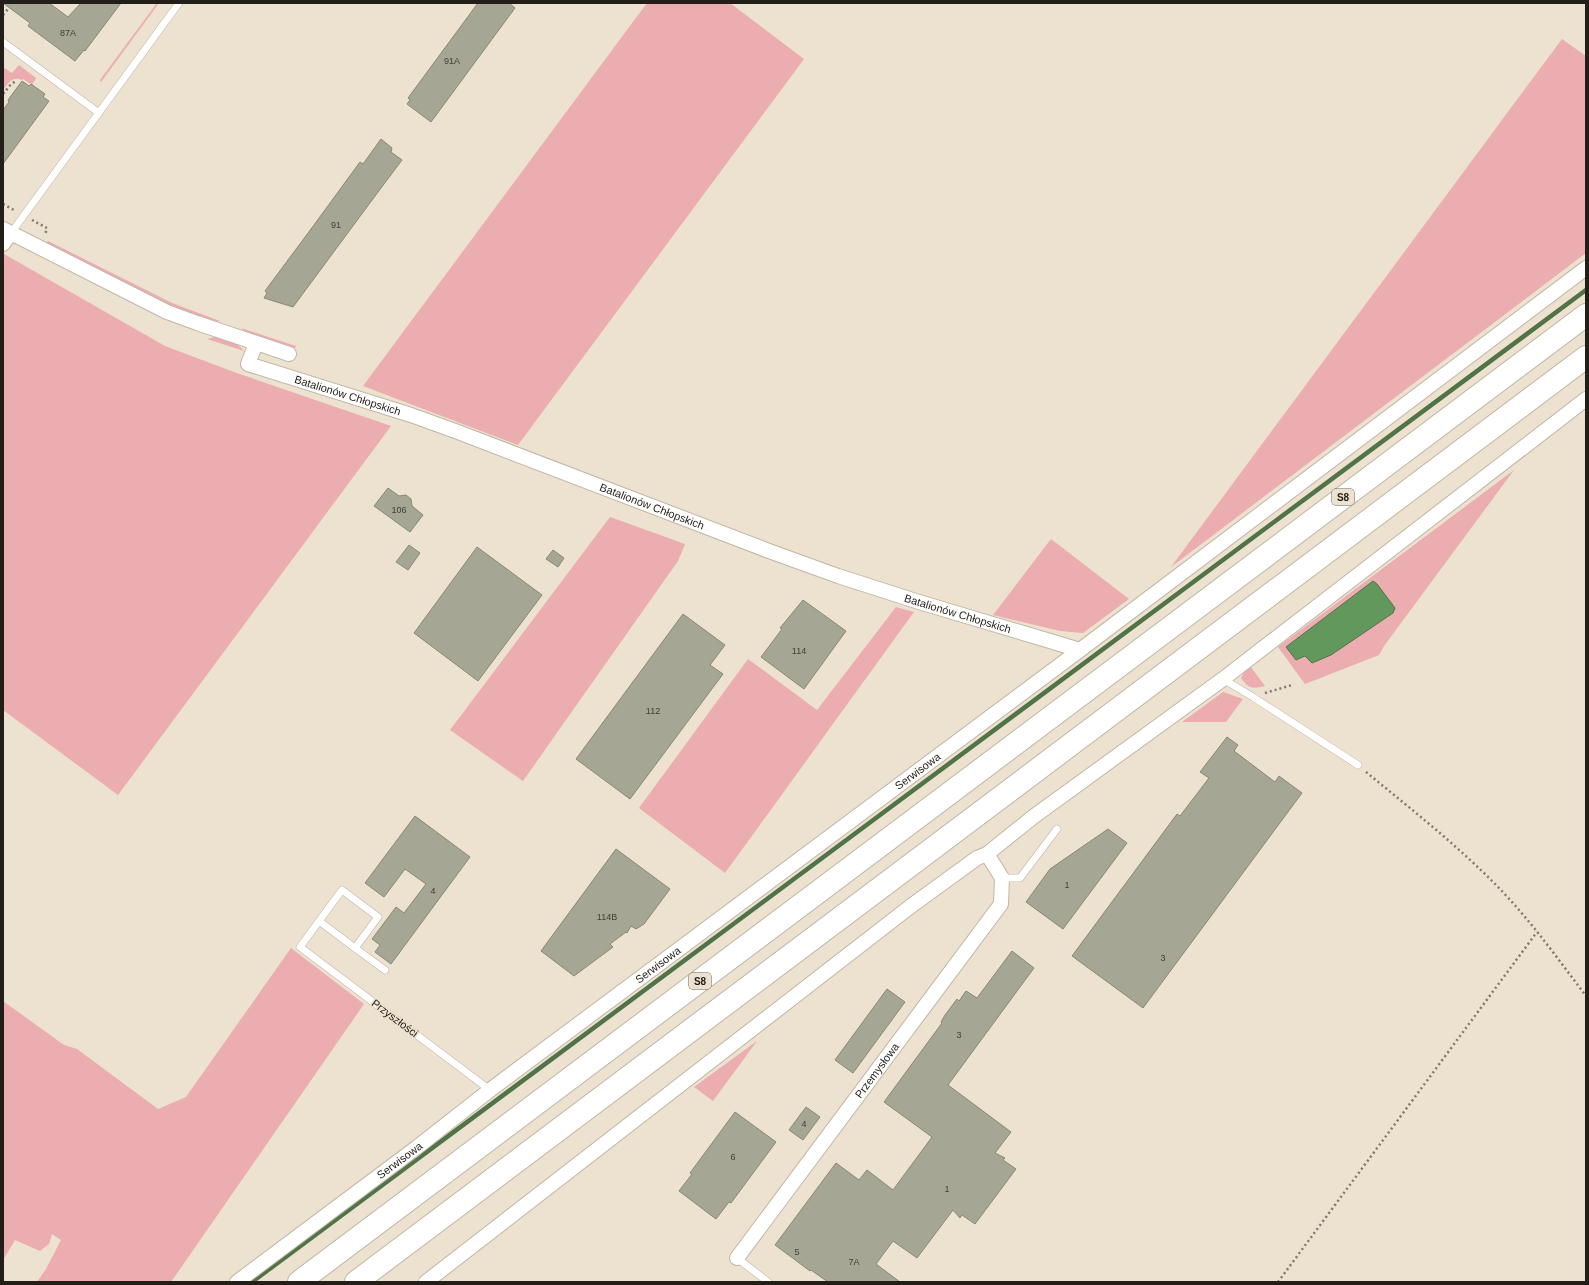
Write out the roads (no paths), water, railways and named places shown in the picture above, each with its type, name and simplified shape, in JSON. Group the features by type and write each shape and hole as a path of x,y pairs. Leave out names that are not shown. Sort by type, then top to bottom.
{"highway":[{"name":"S8","path":"299,1282 1586,315"},
{"path":"356,1282 1586,357"}],"street":[{"path":"6,235 167,312 289,354"},
{"name":"Serwisowa","path":"237,1282 416,1148 490,1090 1080,650 1586,268"},
{"name":"Batalionów Chłopskich","path":"256,343 248,364 411,415 838,576 1080,650"},
{"path":"426,1282 911,906 977,858 987,854 1033,817 1224,679 1586,399"},
{"path":"987,854 1002,878"},
{"name":"Przemysłowa","path":"737,1258 1001,904 1002,878"}],"lane":[{"path":"6,235 99,113 179,3"},
{"path":"3,42 99,113"},
{"path":"1224,679 1358,765"},
{"path":"1002,878 1020,878 1057,829"},
{"path":"354,948 378,917 342,890 319,921 354,948 385,970"},
{"name":"Przyszłości","path":"319,921 300,947 490,1090"},
{"path":"737,1258 768,1282"}],"waterway":[{"path":"252,1282 1586,290"}]}
